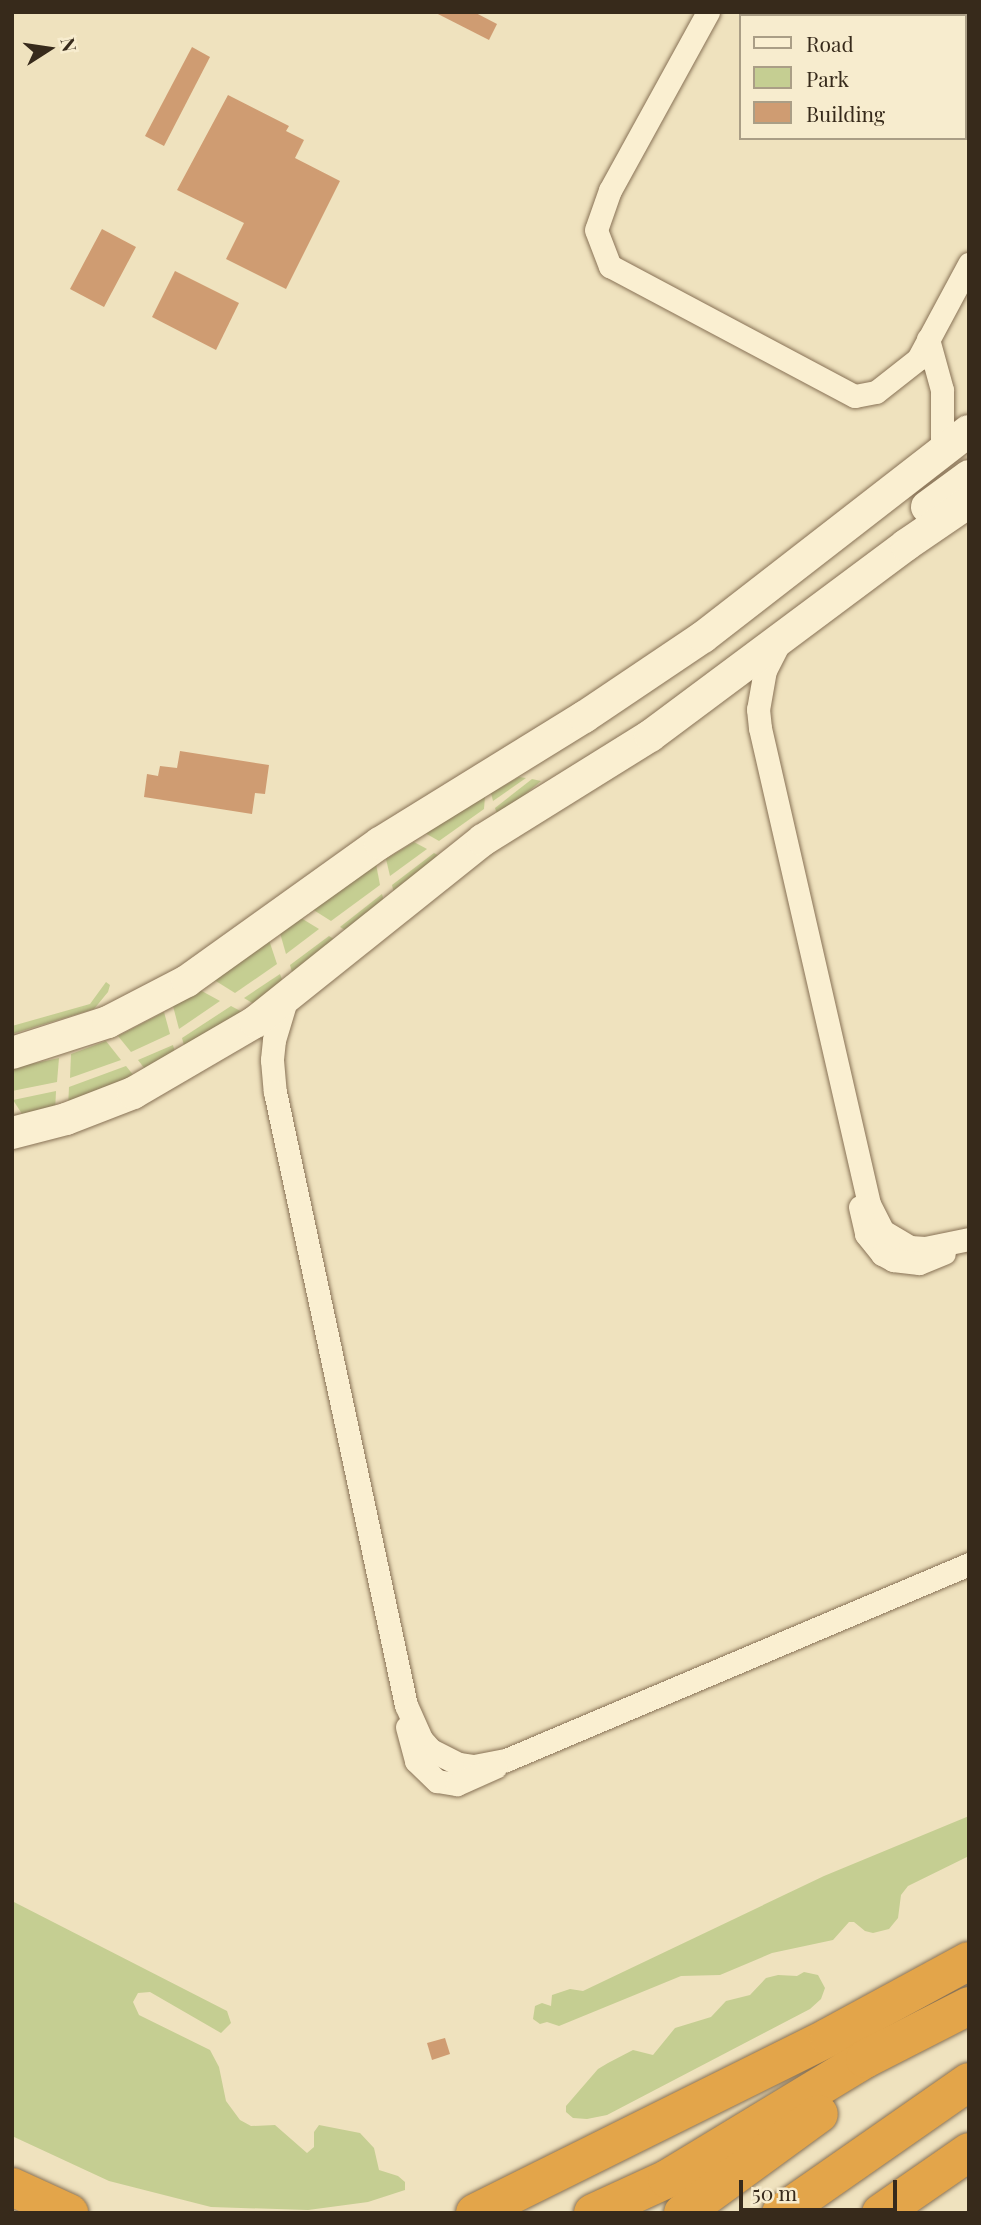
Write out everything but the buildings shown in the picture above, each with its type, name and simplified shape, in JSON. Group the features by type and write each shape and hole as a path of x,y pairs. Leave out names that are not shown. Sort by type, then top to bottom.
{"highway":[{"path":"475,2213 780,2062 969,1961"},
{"path":"593,2213 667,2179 865,2059 969,2006"},
{"path":"682,2213 969,2013"},
{"path":"781,2213 969,2082"},
{"path":"880,2213 969,2152"},
{"path":"12,2187 69,2213"}],"street":[{"path":"708,12 610,190 596,230 610,266 855,396 876,392 918,359 969,264"},
{"path":"943,311 969,300"},
{"path":"928,340 942,390 943,451"},
{"path":"12,1053 108,1022 187,981 380,843 584,718 703,638 969,431"},
{"path":"906,545 911,519 969,476"},
{"path":"12,1133 66,1119 133,1093 215,1047 287,997 483,840 650,736 906,545 969,502"},
{"path":"906,545 948,536 969,524"},
{"path":"781,640 765,670 758,709 760,728 859,1171 874,1219 895,1241 925,1248 968,1239"},
{"path":"287,997 274,1040 273,1076 406,1705 421,1739 444,1759 474,1766 506,1759 969,1564"}],"green space":[{"path":"519,777 526,778 493,801 491,793"},
{"path":"532,779 541,781 498,817 495,808"},
{"path":"485,796 484,809 439,841 425,833"},
{"path":"414,842 427,849 390,876 386,859"},
{"path":"434,853 446,860 396,901 392,885"},
{"path":"376,864 380,885 331,921 312,909"},
{"path":"382,894 386,909 355,936 340,927"},
{"path":"301,918 319,929 286,954 280,933"},
{"path":"329,936 345,946 295,983 290,965"},
{"path":"269,940 277,964 235,993 211,978"},
{"path":"280,974 286,990 259,1007 244,998"},
{"path":"106,982 110,985 108,992 94,1009 12,1034 12,1026 90,1004"},
{"path":"200,990 220,1001 179,1029 173,1006"},
{"path":"231,1006 248,1015 187,1056 182,1038"},
{"path":"164,1012 170,1034 131,1052 118,1036"},
{"path":"106,1041 121,1060 70,1078 71,1054"},
{"path":"173,1045 178,1063 151,1077 138,1060"},
{"path":"59,1058 57,1082 12,1091 12,1068"},
{"path":"126,1066 138,1081 68,1108 69,1087"},
{"path":"56,1091 55,1113 26,1120 13,1100"},
{"path":"969,1816 969,1856 908,1886 901,1895 898,1918 889,1929 873,1933 849,1922 833,1940 772,1953 720,1975 681,1976 559,2026 547,2022 540,2024 533,2019 535,2006 542,2003 551,2006 552,1995 570,1989 583,1991 824,1876"},
{"path":"12,1901 227,2011 231,2023 221,2033 150,1992 138,1993 133,2002 139,2015 210,2050 219,2067 226,2101 240,2120 251,2126 275,2125 307,2153 314,2147 314,2132 319,2125 360,2133 374,2148 379,2170 398,2176 405,2182 405,2190 368,2202 308,2210 211,2207 109,2181 12,2136"},
{"path":"804,1972 818,1975 825,1988 821,1999 810,2009 607,2115 587,2119 573,2118 566,2112 566,2106 598,2069 608,2063 633,2050 653,2055 675,2028 711,2017 726,2001 750,1995 766,1978 778,1975 797,1976"}]}
